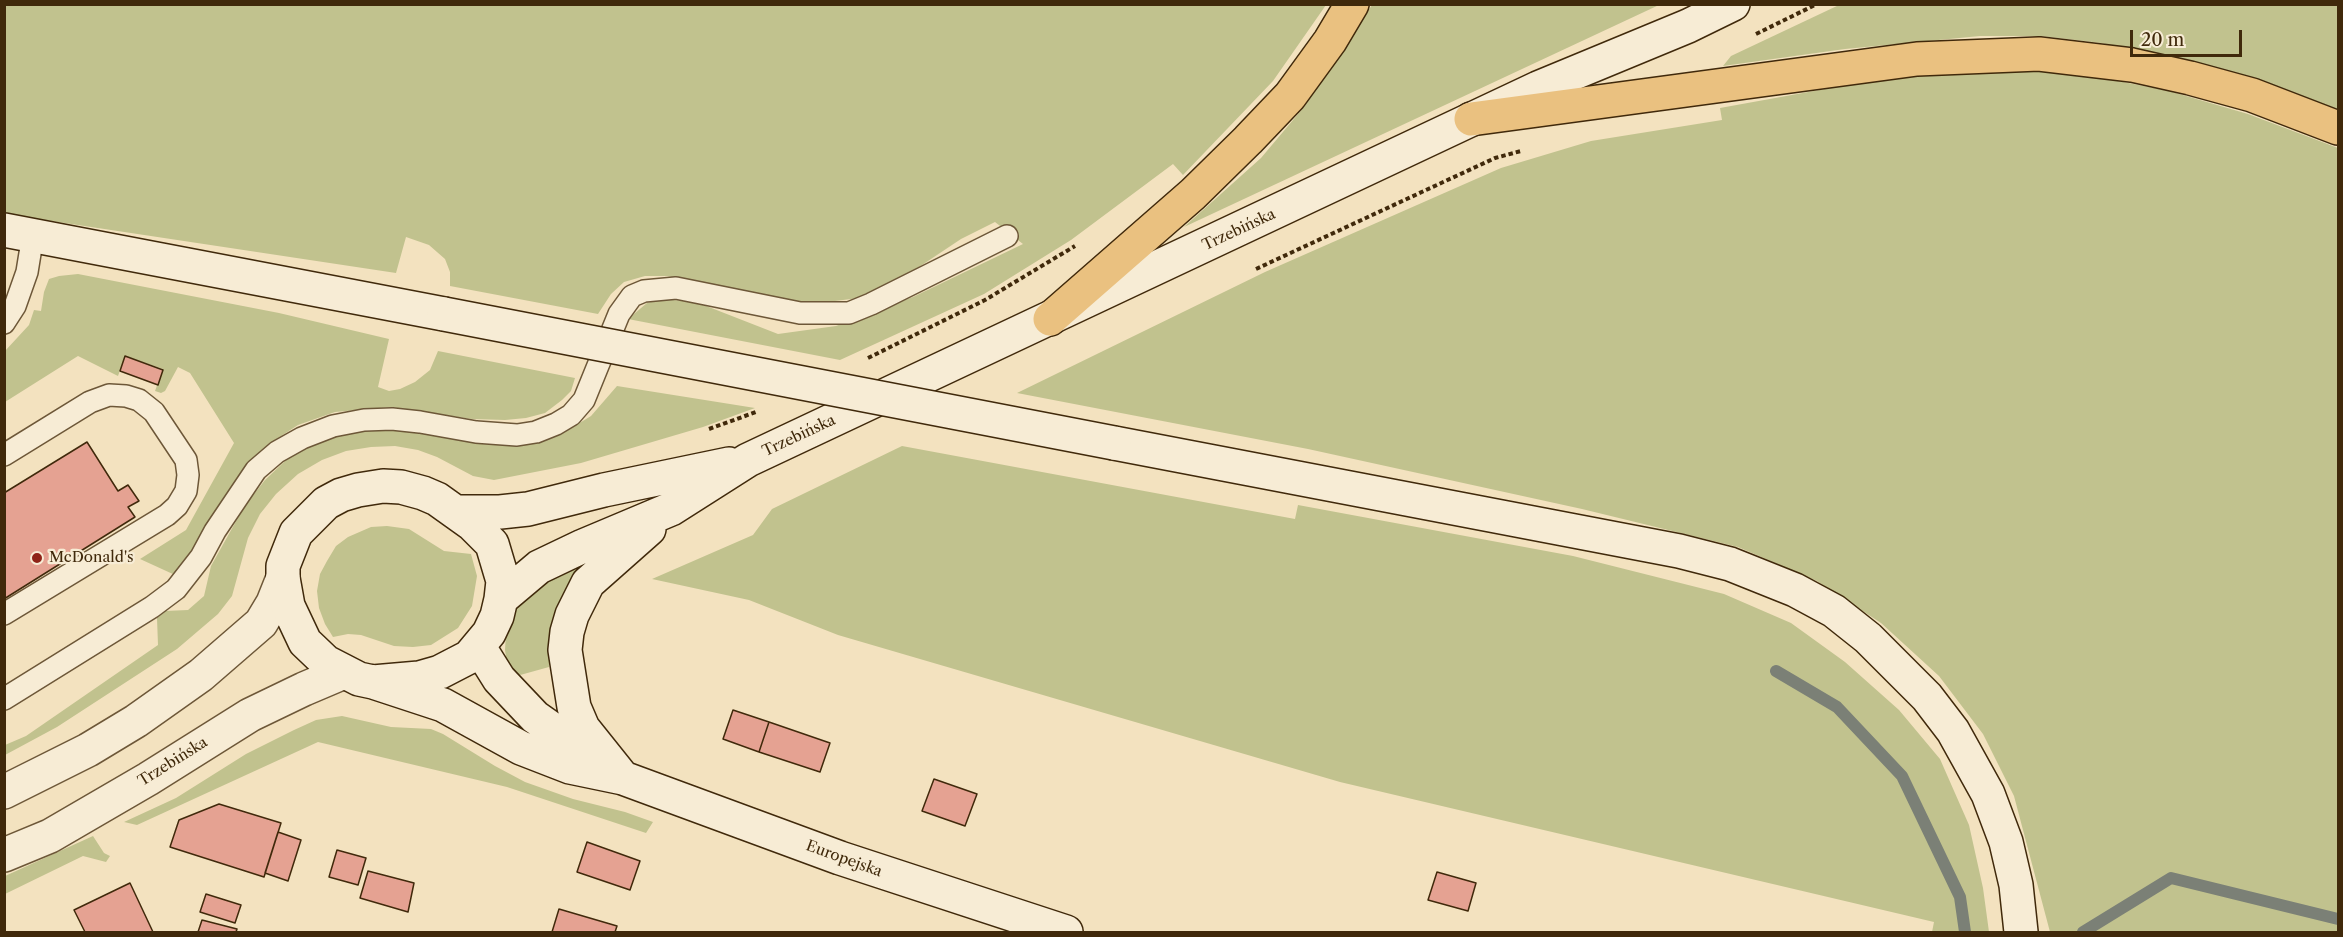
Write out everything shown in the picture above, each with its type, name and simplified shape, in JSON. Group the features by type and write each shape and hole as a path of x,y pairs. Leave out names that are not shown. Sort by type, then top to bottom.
{"highway":[{"path":"1050,319 1193,194 1248,140 1290,96 1330,41 1352,4"},
{"path":"1471,120 1917,59 2039,54 2132,65 2190,78 2252,95 2338,128"}],"main road":[{"name":"Trzebińska","path":"501,599 539,567 671,509 748,460 1538,88 1688,26 1732,4"},
{"path":"19,232 1679,551 1754,573 1815,600 1851,624 1892,660 1927,697 1953,730 1988,794 2006,842 2016,885 2021,933"},
{"name":"Trzebińska","path":"457,512 500,512 528,509 604,490 748,460"},
{"path":"4,792 88,750 146,714 201,675 261,623 273,603 283,578 285,559 296,533 318,510 341,495 367,488 401,487 423,493 457,512 481,531 492,544 503,581 496,616 479,646 469,657 440,672 401,681 359,677 326,662 305,642 288,606 283,578"},
{"path":"623,778 583,728 574,707 565,650 567,632 578,601 588,583 671,509"},
{"name":"Europejska","path":"479,646 499,679 535,717 563,739 623,778"},
{"name":"Trzebińska","path":"4,855 58,831 250,716 304,688 359,677"},
{"name":"Europejska","path":"359,677 443,705 521,748 570,767 623,778 840,858 1066,933"}],"lane":[{"path":"4,322 15,306 27,272 19,232"},
{"path":"4,699 152,607 176,589 201,557 215,531 256,470 278,452 302,438 333,426 364,420 392,419 476,432 517,435 536,432 571,415 584,400 619,314 632,296 644,291 676,288 800,313 849,312 871,304 1007,236"},
{"path":"4,455 90,402 109,395 126,396 139,400 154,412 186,460 188,476 186,491 177,506 167,515 4,614"}],"path":[{"path":"859,363 986,300 1084,239"},
{"path":"708,429 764,410"}],"green space":[{"path":"4,5 1326,5 1273,81 1183,175 1173,164 1071,240 984,294 840,360 628,319 647,303 662,299 696,302 778,334 836,326 913,297 1023,244 995,222 961,239 895,283 859,298 819,303 782,301 667,276 645,276 624,282 611,294 598,314 450,286 450,272 445,259 429,245 406,237 396,273 5,214"},
{"path":"1372,5 1659,5 1184,227 1261,158 1304,107"},
{"path":"1839,5 2338,5 2338,113 2174,59 2101,43 2041,36 1980,36 1845,49 1723,66 1731,56"},
{"path":"1984,71 2045,72 2103,78 2169,91 2248,114 2338,148 2338,932 2050,932 2014,796 1983,734 1939,676 1881,623 1817,581 1738,547 1582,509 1308,449 1017,393 1265,272 1501,168 1591,141 1722,120 1720,108 1847,85 1915,76"},
{"path":"78,274 279,313 389,339 378,387 389,391 415,382 430,370 438,351 575,378 571,391 562,400 545,413 526,418 472,419 391,407 335,412 298,425 275,440 252,460 193,552 175,575 140,559 186,530 234,443 190,373 178,367 165,391 161,393 155,391 163,369 125,356 118,376 78,356 5,402 5,351 29,325 34,310 41,311 49,279"},
{"path":"617,386 755,408 703,427 581,463 494,480 473,476 418,450 395,446 346,451 322,460 298,474 276,494 260,514 248,538 232,596 218,614 177,649 57,727 5,755 5,745 26,736 158,645 157,618 165,611 188,610 204,596 211,566 244,507 265,480 305,446 334,435 392,426 521,444 560,435 591,416"},
{"path":"902,446 1295,519 1298,505 1573,556 1724,594 1791,623 1845,662 1899,710 1940,759 1969,825 1983,888 1989,932 1932,932 1934,922 1340,782 838,635 749,600 652,579 753,535 772,509"},
{"path":"387,526 409,529 444,551 471,554 477,576 472,606 458,628 431,645 394,646 361,635 348,634 333,637 319,608 317,591 320,574 336,546 348,537 371,527"},
{"path":"571,568 576,568 578,573 551,630 549,667 513,677 507,664 505,650 506,633 515,608 533,588"},
{"path":"342,716 391,727 431,729 525,782 573,799 625,812 653,822 646,833 507,787 318,742 137,825 124,822 176,798 246,754 294,730 316,720"},
{"path":"93,836 104,853 110,856 106,862 83,856 5,894 5,876"}],"building":[{"path":"125,356 163,370 158,385 120,371"},
{"name":"McDonald's","path":"87,442 118,491 128,485 139,501 128,507 135,517 4,599 4,493"},
{"path":"733,710 769,722 759,752 723,739"},
{"path":"769,722 830,743 820,772 759,752"},
{"path":"934,779 977,794 965,826 922,811"},
{"path":"219,804 281,823 264,877 170,847 179,820"},
{"path":"278,832 301,840 288,881 265,873"},
{"path":"587,842 640,861 630,890 577,872"},
{"path":"337,850 366,858 358,885 329,877"},
{"path":"368,871 414,883 408,912 360,898"},
{"path":"1437,872 1476,883 1468,911 1428,900"},
{"path":"130,883 153,932 85,932 74,910"},
{"path":"206,894 241,905 235,923 200,912"},
{"path":"559,909 617,926 615,932 552,932"},
{"path":"202,920 237,929 236,932 198,932"}],"waterway":[{"path":"1776,671 1837,707 1902,776 1960,897 1965,932"},
{"path":"2083,932 2171,878 2338,919"}],"place":[{"name":"McDonald's","path":"37,558"}]}
